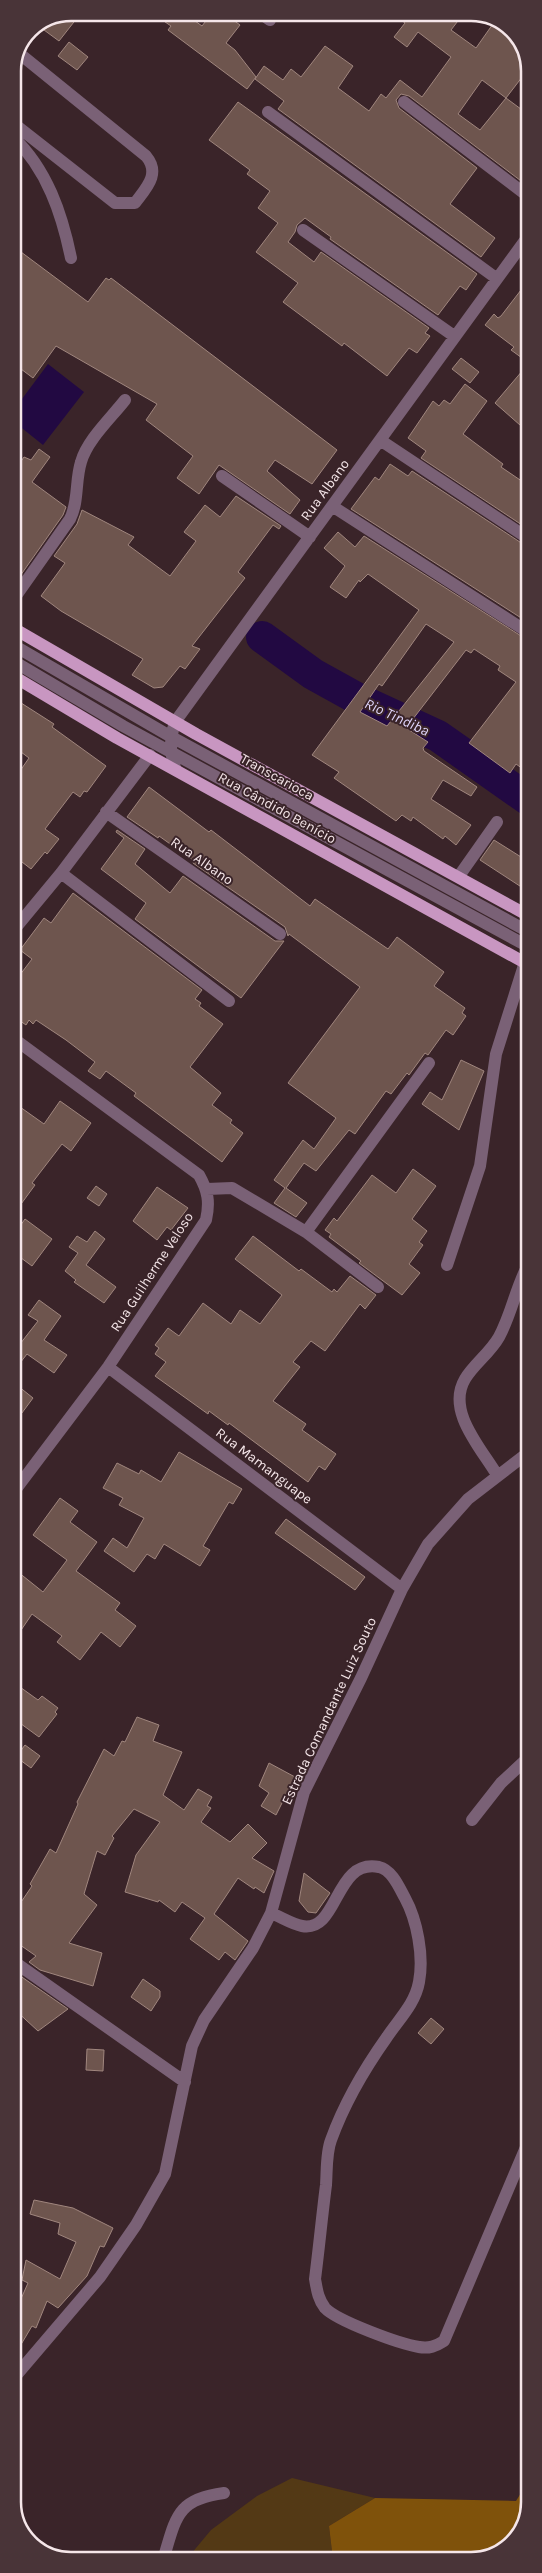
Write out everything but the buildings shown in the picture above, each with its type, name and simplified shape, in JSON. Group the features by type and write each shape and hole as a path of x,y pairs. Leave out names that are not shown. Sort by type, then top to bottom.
{"main road":[{"name":"Rua Cândido Benício","path":"21,633 175,722 521,911"},
{"name":"Rua Cândido Benício","path":"21,681 176,770 521,960"}],"street":[{"path":"21,130 115,203 135,203 152,178 152,168 146,156 23,57"},
{"path":"404,102 521,191"},
{"path":"268,112 496,278"},
{"path":"21,145 48,185 63,219 70,258"},
{"path":"303,230 454,336"},
{"name":"Rua Albano","path":"176,770 170,751 171,736 175,722 496,278 521,254"},
{"path":"21,589 70,519 75,504 79,467 83,454 126,400"},
{"path":"380,440 521,534"},
{"path":"222,476 310,537"},
{"path":"332,506 521,628"},
{"name":"Transcarioca","path":"21,650 171,736 521,928"},
{"name":"Transcarioca","path":"21,667 170,751 521,944"},
{"path":"21,921 61,873 150,755"},
{"name":"Rua Albano","path":"106,812 280,934"},
{"path":"459,876 497,822"},
{"path":"61,873 229,1001"},
{"path":"447,1265 480,1166 496,1054 521,981"},
{"path":"21,1044 199,1175 206,1188 232,1188 306,1232 378,1288"},
{"path":"306,1232 429,1063"},
{"name":"Rua Guilherme Veloso","path":"21,1482 108,1367 206,1220 210,1204 206,1188"},
{"path":"497,1475 462,1418 458,1404 459,1394 465,1378 495,1343 504,1327 521,1279"},
{"name":"Rua Mamanguape","path":"108,1367 402,1588"},
{"name":"Estrada Comandante Luiz Souto","path":"21,2370 100,2277 136,2225 165,2174 192,2046 204,2020 253,1948 271,1914 304,1792 361,1678 402,1588 428,1544 468,1499 521,1458"},
{"path":"472,1820 501,1783 521,1765"},
{"path":"271,1914 303,1927 315,1925 323,1920 351,1874 363,1867 380,1867 394,1878 413,1912 420,1957 419,1982 412,2003 386,2037 362,2077 330,2142 315,2279 318,2298 326,2309 345,2320 419,2347 434,2347 444,2341 521,2159"},
{"path":"21,1967 185,2082"},
{"path":"166,2552 177,2520 185,2507 202,2496 224,2493"}],"shaded area":[{"path":"48,364 84,392 43,445 21,427 21,400"},
{"path":"292,2478 375,2498 329,2526 332,2552 193,2552 211,2530 257,2496"},
{"path":"521,2493 520,2512 512,2530 504,2539 487,2549 471,2552 332,2552 329,2526 375,2498 516,2501"}],"waterway":[{"name":"Rio Tindiba","path":"262,637 313,674 360,700 438,736 521,794"}]}
